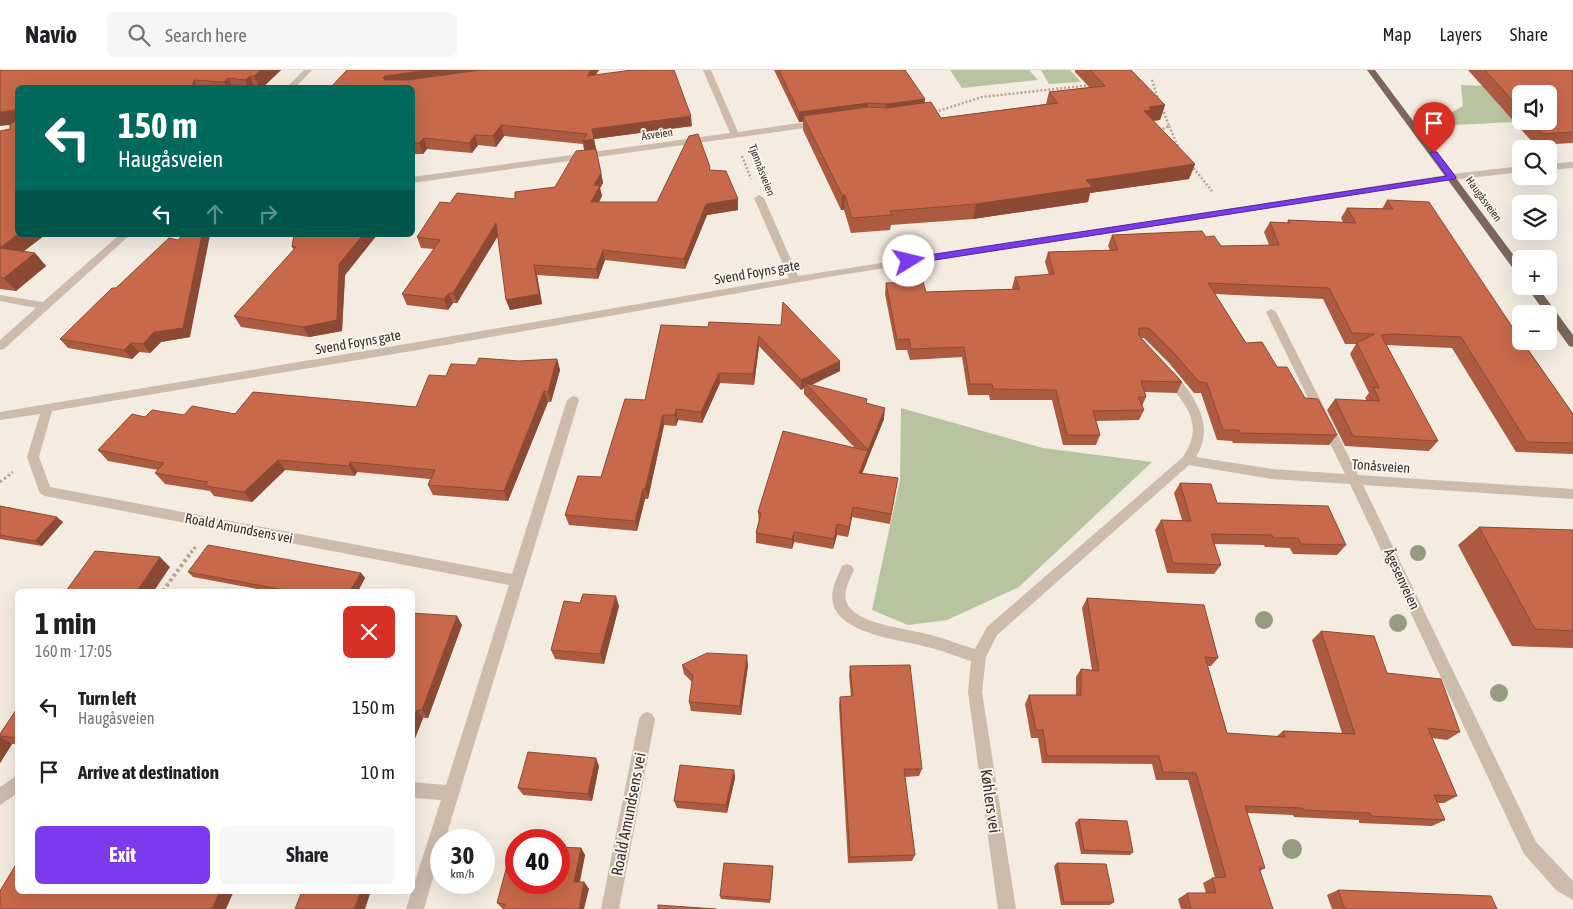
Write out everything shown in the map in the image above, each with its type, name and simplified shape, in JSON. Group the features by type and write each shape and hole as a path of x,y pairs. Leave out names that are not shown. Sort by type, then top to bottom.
{"main road":[{"name":"Haugåsveien","path":"1371,70 1512,260"},
{"path":"1538,295 1573,344"}],"street":[{"path":"293,85 308,70"},
{"name":"Tjønnåsveien","path":"707,70 735,135"},
{"name":"Åsveien","path":"415,180 828,122"},
{"path":"1557,166 1573,165"},
{"name":"Svend Foyns gate","path":"0,416 795,280 1452,177 1512,171"},
{"name":"Tjønnåsveien","path":"759,198 795,280"},
{"path":"0,346 122,237"},
{"path":"0,298 45,306"},
{"name":"Ågesenveien","path":"1271,312 1354,479 1530,848 1562,884 1573,891"},
{"path":"847,570 839,596 841,607 852,618 871,626 931,641 979,657 992,632 1187,460 1196,449 1200,428 1194,411 1184,391 1163,368"},
{"path":"414,909 573,400"},
{"name":"Roald Amundsens vei","path":"47,409 33,457 45,491 518,581"},
{"name":"Tonåsveien","path":"1187,460 1272,474 1573,494"},
{"name":"Køhlers vei","path":"979,657 975,692 1007,909"},
{"name":"Roald Amundsens vei","path":"610,909 647,719"},
{"path":"0,797 15,785"},
{"path":"415,790 451,793"}],"path":[{"path":"1152,80 1179,150 1173,147"},
{"path":"935,112 982,97 1096,84"},
{"path":"1156,132 1169,126"},
{"name":"Tjønnåsveien","path":"735,135 759,198"},
{"path":"1185,158 1228,212"},
{"path":"164,589 214,523"}],"green space":[{"path":"950,70 1029,70 1038,80 962,88"},
{"path":"1041,70 1070,70 1081,82 1049,84"},
{"path":"1461,85 1512,87 1512,122 1454,125 1445,116 1463,106"},
{"path":"1524,130 1539,130 1565,143 1557,144 1557,140 1536,140"},
{"path":"901,408 1043,448 1152,462 1019,587 947,620 908,625 872,610 900,480"}],"building":[{"path":"0,70 261,70 245,80 228,78 224,82 194,80 193,85 15,85 15,110 0,112"},
{"path":"347,70 427,70 385,76 383,78 385,80 408,80 480,70 591,70 587,76 632,70 674,70 691,116 592,129 594,139 583,141 587,134 501,125 493,136 475,135 469,143 424,138 419,143 415,143 415,85 333,85"},
{"path":"779,70 905,70 925,99 886,104 868,103 799,112"},
{"path":"1090,70 1131,70 1165,105 1149,107 1151,110 1144,111 1195,164 1086,180 1092,187 976,204 890,211 892,215 852,218 845,195 842,195 803,116 868,107 887,108 931,102 941,118 1058,103 1049,92 1105,86"},
{"path":"1485,70 1573,70 1573,132 1543,134 1539,130 1557,130 1557,85 1512,85 1512,100"},
{"path":"15,121 15,236 0,248 0,131 10,129 10,124"},
{"path":"698,134 710,167 709,170 726,171 738,199 706,204 684,259 603,250 596,269 534,265 539,294 506,300 496,223 453,293 449,293 444,299 402,294 440,240 417,237 440,202 450,203 457,193 515,199 515,192 555,187 576,151 596,149 601,173 594,185 600,186 591,202 657,202 689,136"},
{"path":"1387,200 1429,202 1512,326 1512,350 1528,350 1573,414 1573,443 1527,442 1461,337 1393,334 1381,335 1438,441 1353,436 1335,399 1380,401 1373,387 1379,388 1357,343 1375,334 1352,333 1329,288 1208,283 1246,343 1262,342 1277,367 1287,367 1305,398 1318,399 1337,435 1240,433 1239,430 1223,430 1207,383 1199,382 1149,328 1139,328 1139,336 1182,382 1141,381 1146,397 1138,397 1144,410 1093,411 1100,435 1067,435 1056,390 993,389 992,384 970,384 964,347 911,349 909,339 897,340 886,283 923,282 926,292 1020,289 1015,277 1054,274 1048,252 1118,250 1112,235 1202,231 1206,237 1214,236 1221,246 1279,245 1270,222 1290,223 1288,220 1356,223 1347,208 1393,209"},
{"path":"181,237 202,237 183,328 154,332 143,344 131,343 124,350 60,339 112,288 116,288 169,238 178,240"},
{"path":"294,237 361,237 339,264 337,320 303,327 234,316 296,247 292,247"},
{"path":"0,248 35,253 4,278 0,277"},
{"path":"783,302 840,361 801,380 759,336 753,374 719,373 701,412 676,409 675,415 663,415 635,521 565,515 578,476 601,477 625,399 645,400 661,325 708,327 709,322 781,325"},
{"path":"479,358 519,361 557,359 548,392 544,391 504,491 428,485 435,470 350,462 349,466 278,460 244,492 205,486 208,482 155,473 164,463 98,450 132,414 145,417 152,410 184,415 192,406 235,414 253,392 416,407 429,375 446,376 451,364 476,365"},
{"path":"805,383 867,399 866,403 885,408 868,450"},
{"path":"783,431 868,451 859,473 898,478 891,514 853,507 849,527 837,524 834,539 794,532 792,539 756,533 761,513 758,512"},
{"path":"1180,483 1211,484 1217,503 1328,506 1346,545 1301,544 1298,538 1273,538 1272,535 1211,534 1221,565 1173,563 1161,520 1191,521"},
{"path":"0,506 57,517 35,541 0,535"},
{"path":"1479,527 1573,530 1573,631 1535,629"},
{"path":"208,545 361,573 351,589 279,589 188,572"},
{"path":"95,551 160,557 138,589 67,589"},
{"path":"583,594 616,596 600,654 551,650 564,601 580,603"},
{"path":"1087,598 1204,605 1218,658 1205,657 1227,733 1285,737 1283,731 1355,734 1321,631 1374,636 1387,673 1441,679 1460,732 1428,728 1457,796 1434,795 1445,820 1371,816 1370,813 1304,810 1303,808 1245,806 1265,868 1259,868 1273,909 1191,909 1187,893 1216,893 1212,878 1226,877 1196,773 1163,772 1159,756 1047,756 1043,730 1036,730 1029,695 1081,695 1081,669 1099,671"},
{"path":"415,613 457,616 422,710 417,710 415,715"},
{"path":"707,653 747,655 740,706 689,702 693,675 682,665"},
{"path":"910,665 922,769 904,769 915,855 850,857 840,697 853,696 850,666"},
{"path":"15,712 15,738 0,736"},
{"path":"528,752 596,758 588,794 518,788"},
{"path":"680,765 734,770 726,805 674,801"},
{"path":"1079,819 1127,821 1133,852 1084,850"},
{"path":"570,848 581,848 574,882 584,882 579,909 503,909 505,904 497,903 505,873 505,894 570,894"},
{"path":"724,863 773,866 770,900 720,896"},
{"path":"1057,863 1106,864 1114,902 1064,902"},
{"path":"15,866 15,894 219,894 212,909 0,909 0,891"},
{"path":"1338,890 1491,896 1497,909 1345,909"},
{"path":"301,894 360,894 354,909 295,909"},
{"path":"658,905 716,909 658,909"}],"route":[{"path":"909,261 1452,177 1434,153"}]}
